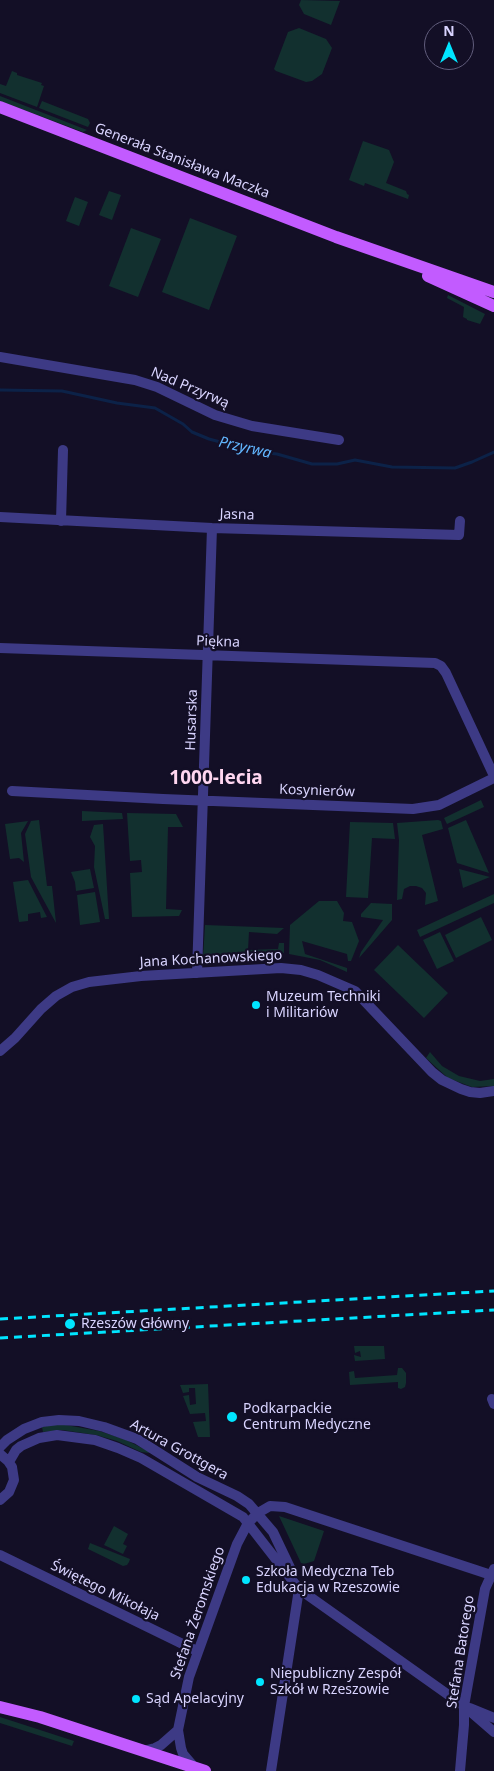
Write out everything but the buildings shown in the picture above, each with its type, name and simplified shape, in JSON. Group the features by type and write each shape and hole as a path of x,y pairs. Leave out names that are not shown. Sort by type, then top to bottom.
{"main road":[{"name":"Generała Stanisława Maczka","path":"0,107 353,243 494,292"},
{"name":"Generała Stanisława Maczka","path":"353,243 494,306"},
{"path":"0,1701 40,1717 200,1769"},
{"path":"0,1708 40,1717"}],"street":[{"name":"Nad Przyrwą","path":"0,357 134,380 157,387 215,415 252,426 339,440"},
{"path":"61,520 63,450"},
{"name":"Jasna","path":"0,517 212,528 458,535 460,521"},
{"name":"Husarska","path":"197,972 212,528"},
{"name":"Piękna","path":"0,648 435,663 446,672 494,777"},
{"name":"Kosynierów","path":"12,791 426,808 455,799 494,777"},
{"name":"Jana Kochanowskiego","path":"0,1051 56,996 89,982 197,972 281,968 301,970 336,981 355,991 432,1072 442,1080 470,1092 494,1091"},
{"name":"Artura Grottgera","path":"0,1447 24,1429 49,1420 79,1421 104,1427 144,1443 197,1476 244,1500 258,1513 273,1532 299,1589"},
{"name":"Artura Grottgera","path":"9,1462 16,1450 21,1446 39,1438 67,1436 95,1440 141,1458 230,1509 248,1523 299,1589"},
{"path":"0,1454 9,1462 14,1480 9,1492 0,1500"},
{"path":"258,1513 270,1506 285,1507 492,1571"},
{"name":"Stefana Żeromskiego","path":"200,1769 184,1754 178,1730 188,1678 239,1539 248,1523 258,1513"},
{"name":"Świętego Mikołaja","path":"0,1555 197,1651"},
{"name":"Stefana Batorego","path":"460,1771 464,1706 484,1595 492,1571"},
{"path":"272,1771 299,1589 464,1706 494,1732"},
{"path":"464,1706 494,1718"},
{"path":"143,1751 161,1745 178,1730"}],"green space":[{"path":"301,0 340,1 331,25 304,14 299,5"},
{"path":"299,28 326,39 332,48 322,74 312,81 306,82 274,69 288,32"},
{"path":"12,71 17,73 17,75 42,83 41,85 44,86 37,107 0,93 0,84 6,86"},
{"path":"0,96 87,130 83,132 0,101"},
{"path":"42,101 88,119 90,123 88,127 39,108"},
{"path":"363,141 389,150 394,162 386,183 406,191 409,195 408,199 365,183 364,186 349,180"},
{"path":"109,191 121,195 112,220 99,215"},
{"path":"75,197 88,202 79,226 66,221"},
{"path":"190,218 237,236 209,310 162,292"},
{"path":"131,228 161,239 138,297 109,286"},
{"path":"448,295 485,314 480,324 463,317 464,307 447,298"},
{"path":"481,800 484,807 447,824 444,818"},
{"path":"82,811 122,813 123,819 82,821"},
{"path":"127,813 176,814 183,827 168,827 166,909 182,910 179,916 132,917 130,873 142,872 141,860 130,861"},
{"path":"39,820 47,886 52,886 56,923 31,877 25,834 31,821"},
{"path":"466,820 489,873 457,863 448,828"},
{"path":"28,821 21,833 24,862 19,858 10,859 5,824"},
{"path":"441,821 443,829 422,835 438,901 425,905 426,893 422,888 416,886 404,889 402,899 397,900 399,840 397,823"},
{"path":"350,822 393,823 395,839 372,838 368,898 346,897"},
{"path":"103,824 109,919 105,919 94,867 95,846 90,837 94,825"},
{"path":"90,869 94,888 76,891 71,872"},
{"path":"459,869 490,877 463,888"},
{"path":"28,880 47,917 41,918 40,912 28,914 28,921 19,922 13,882"},
{"path":"95,892 100,922 80,925 77,895"},
{"path":"494,894 494,903 420,937 417,930"},
{"path":"319,901 337,901 344,913 343,921 352,922 359,941 351,961 348,961 347,954 302,941 305,954 347,968 347,972 320,960 289,954 290,925"},
{"path":"371,903 392,904 392,920 359,958 361,952 383,920 361,917 361,914"},
{"path":"481,917 492,940 456,958 445,935"},
{"path":"205,925 284,928 277,934 249,932 248,950 278,949 279,943 284,943 284,953 203,958"},
{"path":"440,932 454,961 437,969 423,940"},
{"path":"398,945 448,993 424,1018 374,970"},
{"path":"430,1052 442,1066 459,1076 480,1081 494,1079 494,1086 472,1087 448,1078 426,1058"},
{"path":"354,1346 384,1346 385,1359 355,1361 354,1355 361,1357 360,1351 355,1353"},
{"path":"398,1368 402,1368 406,1373 405,1387 401,1389 398,1388 398,1382 350,1385 349,1372 354,1371 355,1378 397,1375"},
{"path":"208,1384 210,1437 198,1437 193,1422 206,1421 205,1413 190,1414 183,1396 189,1395 190,1405 196,1404 195,1388 189,1388 189,1392 183,1393 180,1385"},
{"path":"66,1425 99,1431 124,1439 149,1453 141,1452 117,1441 96,1435 62,1430 43,1432 42,1427"},
{"path":"279,1516 324,1531 314,1561 301,1563"},
{"path":"114,1526 128,1534 123,1544 127,1546 123,1554 104,1545"},
{"path":"90,1543 130,1559 129,1562 123,1566 88,1549"},
{"path":"0,1717 74,1741 72,1746 0,1723"}],"waterway":[{"name":"Przyrwa","path":"0,390 62,391 117,403 155,408 183,424 192,432 209,439 312,464 337,464 355,460 392,467 455,468 494,452"}],"railway":[{"path":"0,1319 494,1291"},
{"path":"0,1338 494,1310"}],"place":[{"name":"Muzeum Techniki i Militariów","path":"256,1005"},
{"name":"Rzeszów Główny","path":"70,1324"},
{"name":"Podkarpackie Centrum Medyczne","path":"232,1417"},
{"name":"Szkoła Medyczna Teb Edukacja w Rzeszowie","path":"246,1580"},
{"name":"Niepubliczny Zespół Szkół w Rzeszowie","path":"260,1682"},
{"name":"Sąd Apelacyjny","path":"136,1699"}],"district":[{"name":"1000-lecia","path":"216,779"}]}
